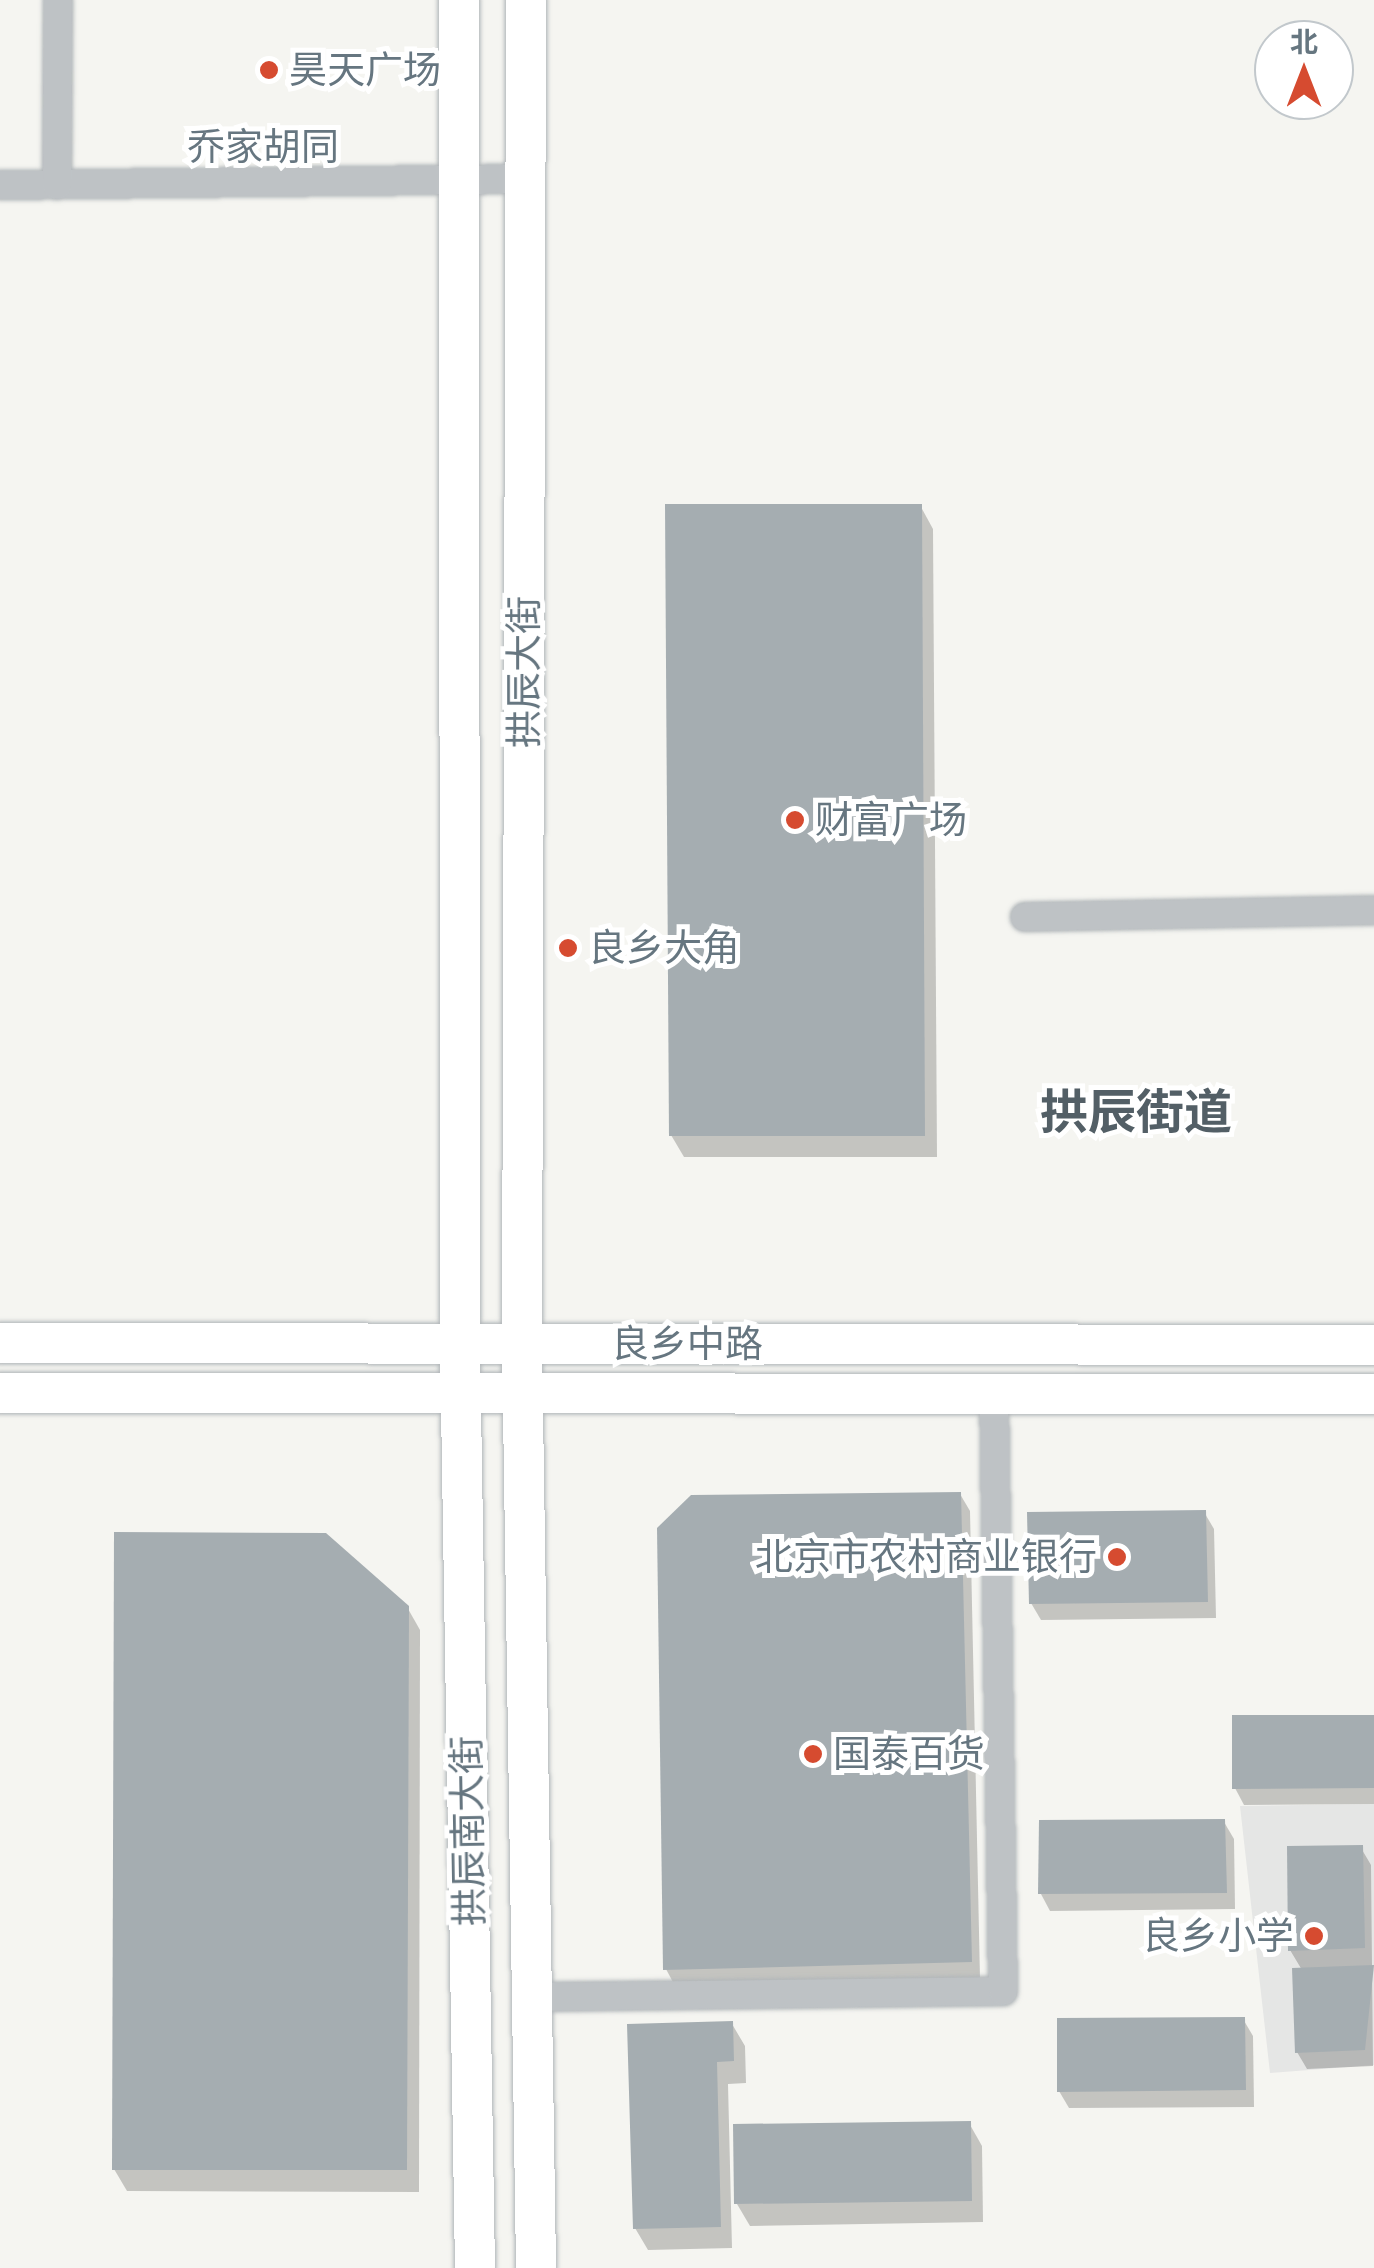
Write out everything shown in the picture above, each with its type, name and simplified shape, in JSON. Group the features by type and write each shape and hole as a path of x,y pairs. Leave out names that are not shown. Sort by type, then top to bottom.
{"street":[{"path":"58,0 58,185"},
{"name":"拱辰大街","path":"459,0 461,1394"},
{"name":"拱辰大街","path":"523,1394 526,0"},
{"name":"乔家胡同","path":"0,186 459,183 525,179"},
{"path":"1025,917 1374,910"},
{"name":"良乡中路","path":"0,1343 1374,1344"},
{"name":"良乡中路","path":"0,1393 1374,1394"},
{"name":"拱辰南大街","path":"461,1394 475,2268"},
{"name":"拱辰南大街","path":"523,1394 536,2268"},
{"path":"532,1997 1004,1992 994,1394"}],"shaded area":[{"name":"良乡小学","path":"1374,1804 1374,2065 1270,2073 1240,1806"}],"building":[{"name":"财富广场","path":"665,504 922,504 925,1136 669,1136"},
{"name":"国泰百货","path":"961,1492 972,1962 663,1970 657,1528 691,1495"},
{"name":"北京市农村商业银行","path":"1206,1510 1208,1602 1029,1604 1027,1512"},
{"path":"114,1532 326,1533 409,1606 407,2170 112,2170"},
{"path":"1232,1715 1374,1715 1374,1788 1232,1789"},
{"path":"1225,1819 1227,1893 1038,1894 1039,1820"},
{"path":"1363,1845 1365,1948 1288,1951 1287,1846"},
{"path":"1374,1965 1365,2050 1295,2053 1292,1968"},
{"path":"1245,2017 1246,2090 1057,2092 1057,2018"},
{"path":"733,2021 734,2061 717,2062 721,2227 633,2229 627,2024"},
{"path":"971,2121 972,2201 734,2204 733,2124"}],"place":[{"name":"昊天广场","path":"269,70"},
{"name":"财富广场","path":"795,820"},
{"name":"良乡大角","path":"568,948"},
{"name":"北京市农村商业银行","path":"1117,1557"},
{"name":"国泰百货","path":"813,1754"},
{"name":"良乡小学","path":"1314,1936"}],"district":[{"name":"拱辰街道","path":"1136,1113"}]}
